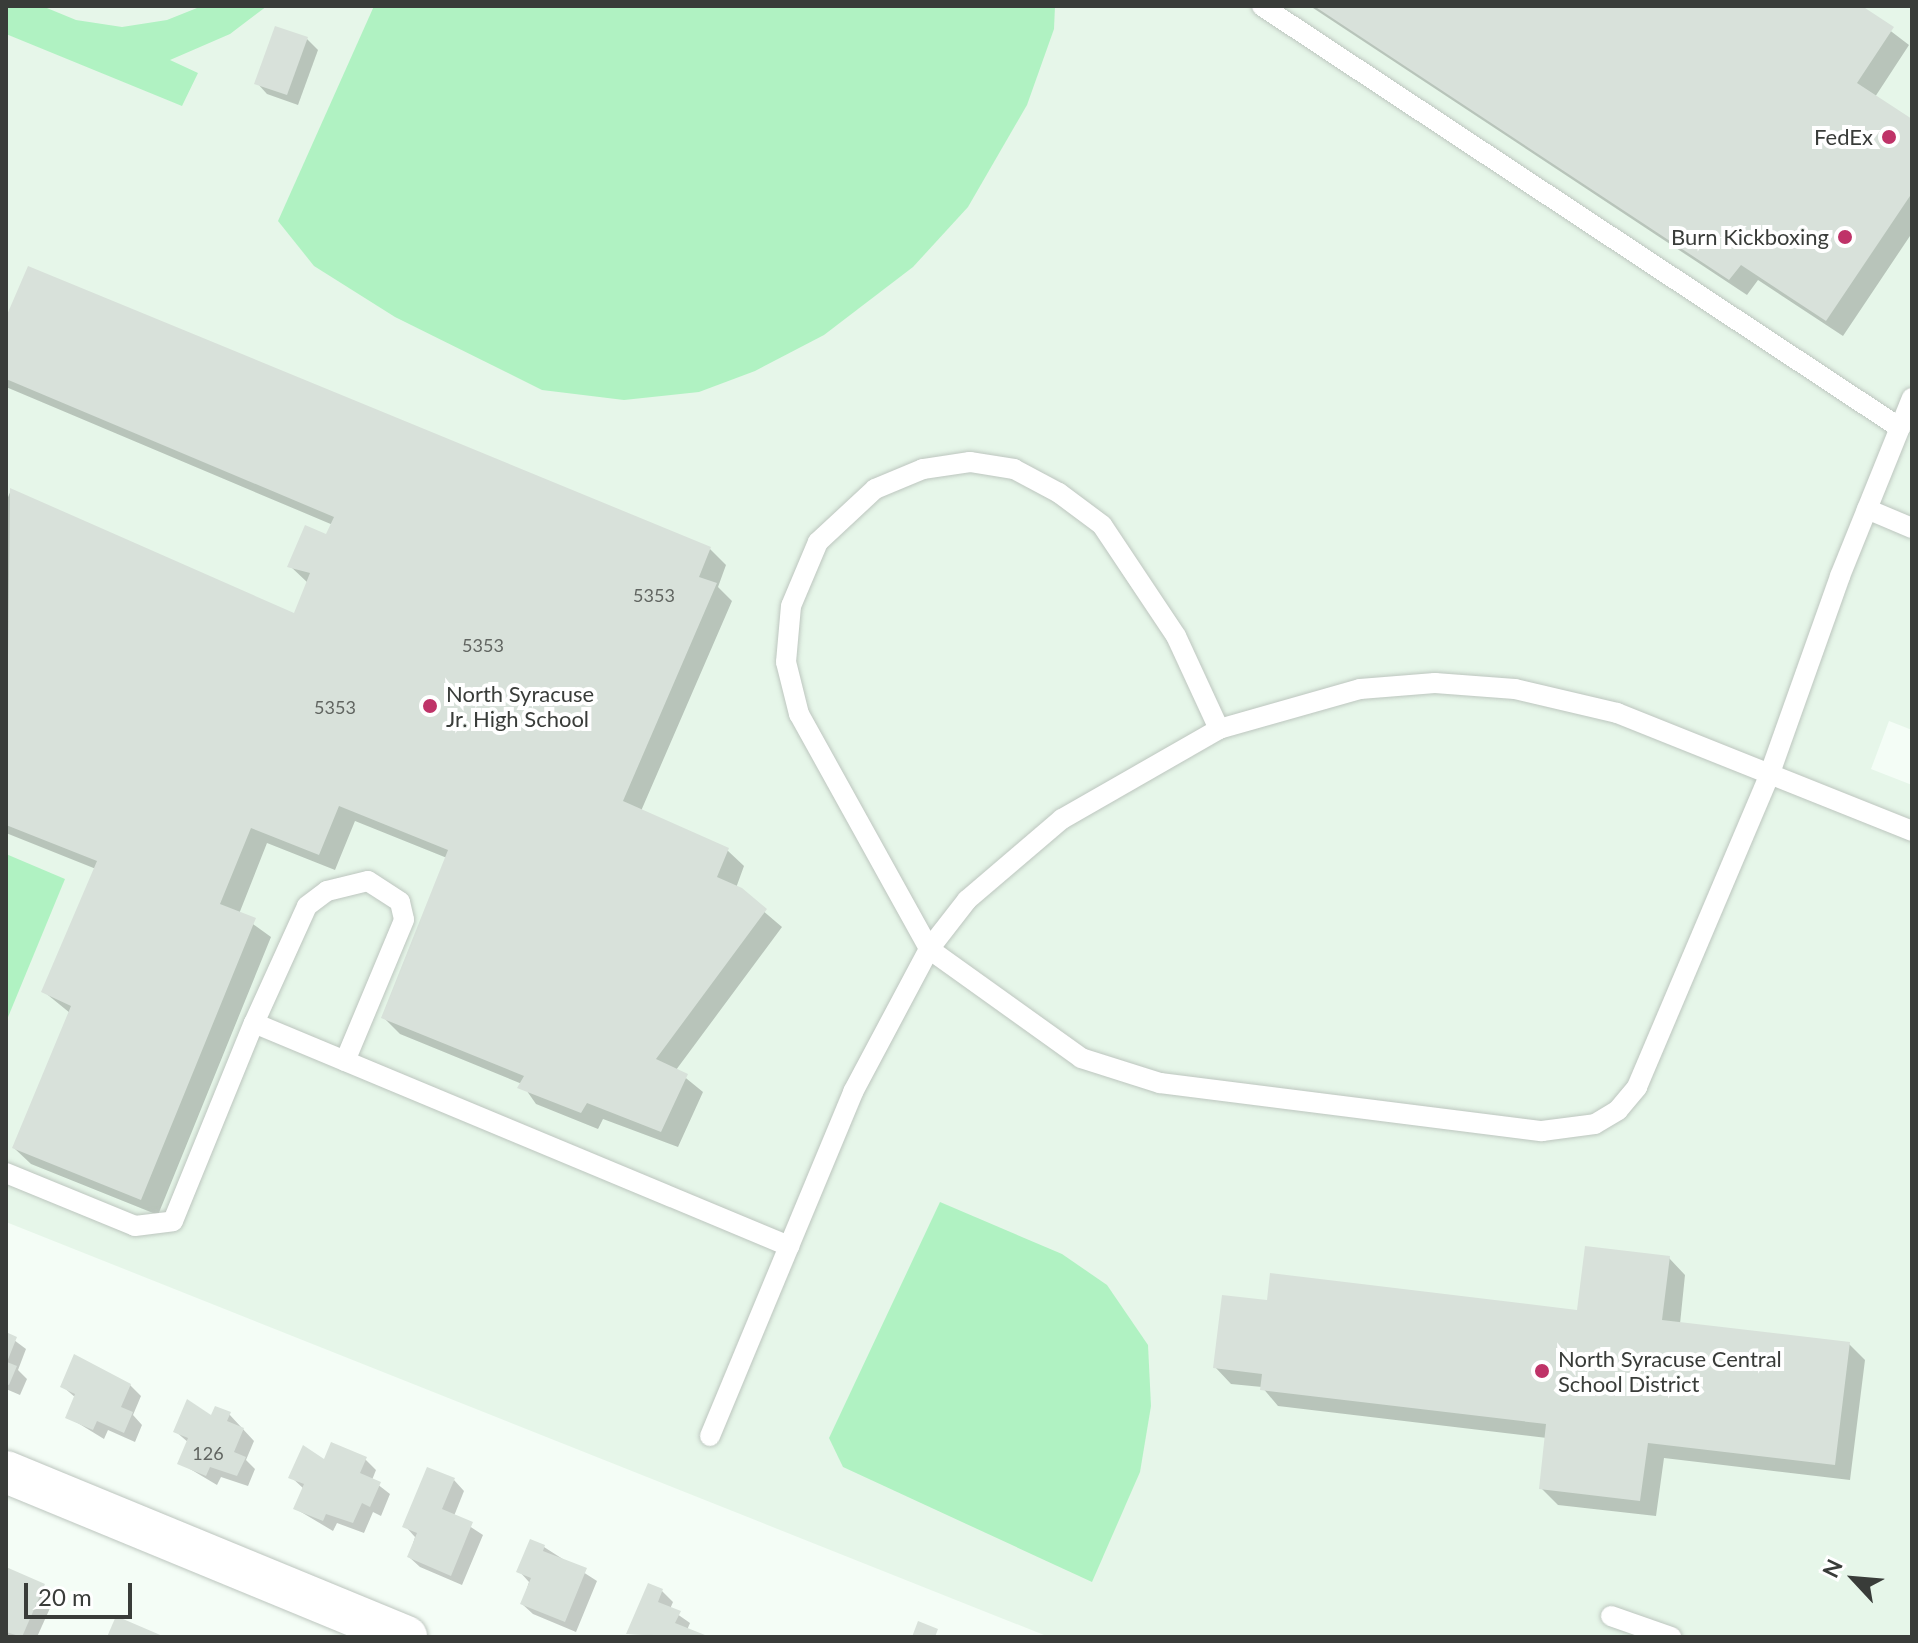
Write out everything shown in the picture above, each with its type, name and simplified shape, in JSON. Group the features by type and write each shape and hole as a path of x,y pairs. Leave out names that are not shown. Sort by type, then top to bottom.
{"street":[{"path":"6,1472 406,1637"}],"lane":[{"path":"1262,6 1900,428"},
{"path":"1219,729 1176,636 1102,525 1059,493 1014,469 970,462 923,469 875,489 836,522 803,571 791,606 786,662 799,714 929,949 1081,1058 1160,1083 1564,1132 1595,1124 1618,1110 1637,1087 1770,773 1867,509 1912,398"},
{"path":"1867,509 1912,528"},
{"path":"710,1436 853,1092 929,949 967,900 1062,819 1219,729 1360,689 1435,683 1515,689 1617,713 1912,831"},
{"path":"6,1173 135,1226 173,1221 254,1023 307,906 327,891 368,881 400,902 404,920 345,1061"},
{"path":"254,1023 789,1246"},
{"path":"1611,1616 1671,1637"}],"shaded area":[{"path":"6,6 1912,6 1912,730 1889,721 1871,769 1912,785 1912,1637 1049,1637 6,1222"}],"green space":[{"path":"6,6 42,6 76,20 122,27 167,20 202,6 267,6 230,34 170,60 198,73 182,106 6,34"},
{"path":"374,6 1055,6 1054,29 1027,105 968,207 913,267 824,335 755,371 699,392 624,400 542,390 395,317 314,266 278,221"},
{"path":"6,854 65,879 6,1022"},
{"path":"940,1202 1062,1254 1107,1285 1148,1345 1151,1406 1140,1472 1092,1582 843,1467 829,1438"}],"building":[{"path":"1314,6 1862,6 1894,27 1857,83 1912,119 1912,193 1826,321 1741,265 1729,280"},
{"path":"275,26 308,37 287,95 254,84"},
{"path":"28,266 711,547 699,577 717,583 623,801 729,848 717,877 742,888 767,909 656,1059 688,1074 661,1132 587,1103 581,1113 517,1088 524,1076 381,1018 448,850 339,806 319,855 251,828 220,904 256,918 141,1200 12,1148 71,1006 41,992 97,861 6,825 10,488 294,613 310,573 287,567 305,525 326,534 334,517 6,379 6,317"},
{"name":"North Syracuse Central School District","path":"1585,1246 1670,1256 1662,1320 1850,1342 1835,1465 1648,1443 1640,1501 1539,1489 1546,1424 1260,1390 1262,1374 1213,1368 1222,1295 1267,1300 1270,1273 1577,1310"},
{"path":"6,1332 17,1337 7,1362 17,1366 9,1385 6,1384"},
{"path":"74,1354 131,1384 121,1407 133,1412 124,1433 97,1421 93,1430 65,1418 75,1394 60,1387"},
{"path":"187,1399 211,1415 215,1406 231,1412 227,1421 244,1428 234,1452 246,1457 237,1476 210,1467 206,1476 177,1464 188,1438 173,1432"},
{"path":"331,1442 367,1457 360,1473 381,1482 370,1507 362,1503 353,1523 326,1514 323,1521 293,1509 304,1484 288,1478 303,1445 324,1459"},
{"path":"427,1467 455,1478 442,1509 473,1522 451,1576 407,1557 417,1533 402,1527"},
{"path":"530,1539 545,1545 543,1551 587,1568 565,1622 520,1604 531,1578 516,1572"},
{"path":"6,1567 45,1584 22,1637 6,1632"},
{"path":"648,1583 663,1589 658,1602 681,1611 675,1623 710,1637 626,1634"},
{"path":"116,1616 165,1637 107,1637"},
{"path":"918,1621 938,1629 935,1637 912,1637"}],"place":[{"name":"FedEx","path":"1889,137"},
{"name":"Burn Kickboxing","path":"1845,237"},
{"name":"North Syracuse Jr. High School","path":"430,706"},
{"name":"North Syracuse Central School District","path":"1542,1371"}]}
